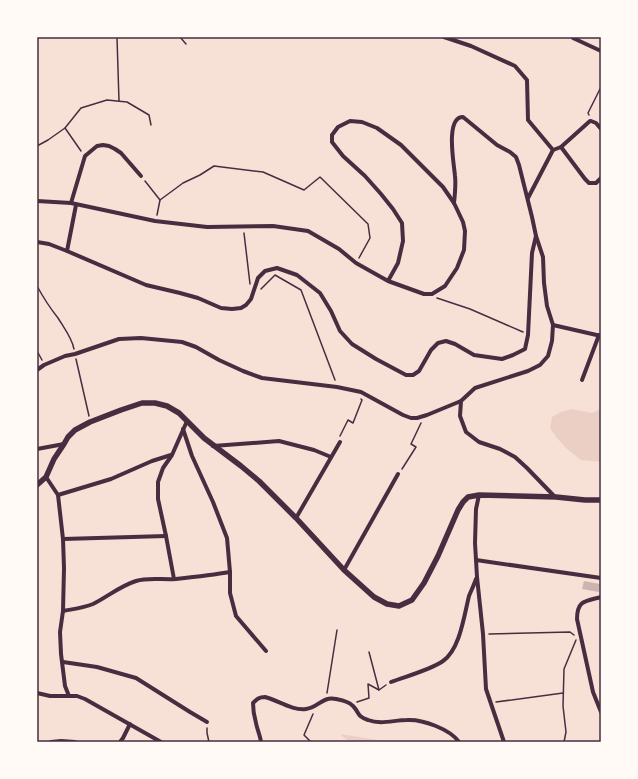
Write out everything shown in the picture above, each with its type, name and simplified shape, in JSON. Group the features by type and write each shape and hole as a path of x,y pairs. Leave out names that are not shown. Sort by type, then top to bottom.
{"street":[{"path":"444,37 471,46 515,66 527,80 528,120 553,150"},
{"path":"573,38 601,51"},
{"path":"37,370 44,365 65,356 118,339 141,338 182,342 196,347 219,360 262,378 337,387 361,392 410,418 426,415 461,401 475,388 528,371 540,365 548,356 552,341 553,325 547,306 543,257 536,236 528,198 516,157 497,145 463,117 459,117 456,120 452,137 456,177 454,204"},
{"path":"528,198 553,150 561,147 591,120 596,123 601,130"},
{"path":"37,201 71,204 155,221 207,226 273,226 308,231 339,249 356,263 388,281 424,294 432,294 445,286 457,268 464,250 465,231 463,222 443,187 401,145 377,128 362,122 350,121 338,127 332,134 332,142 343,156 365,176 381,194 402,223 403,241 398,263 388,281"},
{"path":"71,204 85,156 97,146 109,146 121,153 141,176"},
{"path":"561,147 589,183 596,182 601,178"},
{"path":"67,251 76,205"},
{"path":"37,242 49,244 67,251 146,285 198,298 221,308 241,308 246,305 251,299 258,278 265,271 277,268 297,275 320,293 331,311 340,331 352,344 406,375 413,375 419,371 430,350 438,342 446,341 474,355 502,359 525,348 528,334 532,253 536,236"},
{"path":"553,325 600,336 582,380"},
{"path":"461,401 460,416 466,432 479,442 500,449 515,457 556,497"},
{"path":"37,485 46,477 54,459 68,437 75,430 90,422 142,403 155,403 167,406 179,413 213,446 242,466 264,486 344,570 374,597 387,604 399,606 412,600 424,583 438,556 458,510 468,497 480,495 601,500"},
{"path":"174,579 158,499 158,482 163,468 172,455 186,421"},
{"path":"183,429 192,456 213,502 227,538 230,593 236,616 266,651"},
{"path":"213,446 279,441 314,450 331,457"},
{"path":"296,518 340,442"},
{"path":"37,449 64,444"},
{"path":"58,495 111,479 152,461 172,455"},
{"path":"344,570 398,474"},
{"path":"46,477 58,495 63,539 63,611 60,632 61,654 69,696"},
{"path":"480,495 476,509 475,543 486,688 504,742"},
{"path":"63,539 166,536"},
{"path":"476,560 601,578"},
{"path":"63,611 93,604 124,586 137,581 207,576 230,572"},
{"path":"391,682 435,665 451,654 457,641 470,595 477,577"},
{"path":"601,597 584,602 578,608 577,618 593,692 601,712"},
{"path":"63,662 97,667 136,678 208,722"},
{"path":"37,693 50,696 77,696 85,699 161,742"},
{"path":"261,742 253,711 253,703 260,697 265,697 304,710 312,708 326,699 335,699 352,704 359,716 367,720 384,722 418,720 446,732 459,742"},
{"path":"120,742 130,724"},
{"path":"51,742 75,742"}],"path":[{"path":"180,37 186,44"},
{"path":"117,38 119,101"},
{"path":"591,120 588,113 601,87"},
{"path":"37,146 65,128 81,108 106,100 127,102 149,115 151,125"},
{"path":"65,128 85,156"},
{"path":"155,221 160,200 184,183 214,166 263,172 304,190 320,177 368,224 370,238 356,263"},
{"path":"141,176 160,200"},
{"path":"243,227 250,284"},
{"path":"261,289 275,275 301,290 337,387"},
{"path":"37,286 67,332 73,344 90,422"},
{"path":"424,294 470,308 528,334"},
{"path":"37,351 44,365"},
{"path":"340,442 339,440 348,420 353,423 362,400 358,398 361,392"},
{"path":"398,474 416,447 411,444 419,425"},
{"path":"326,699 337,630"},
{"path":"483,634 570,632 577,637 564,669 563,706 566,732 564,742"},
{"path":"369,652 379,690"},
{"path":"379,690 391,682"},
{"path":"352,704 369,698 368,684 379,690"},
{"path":"491,703 563,693"},
{"path":"311,742 304,735 318,703"},
{"path":"208,722 207,732 209,742"}],"shaded area":[{"path":"572,409 592,413 601,409 601,462 581,460 567,449 550,428 552,417 561,412"},
{"path":"340,734 390,742 349,742"}],"building":[{"path":"584,581 600,584 599,592 582,589"}]}
